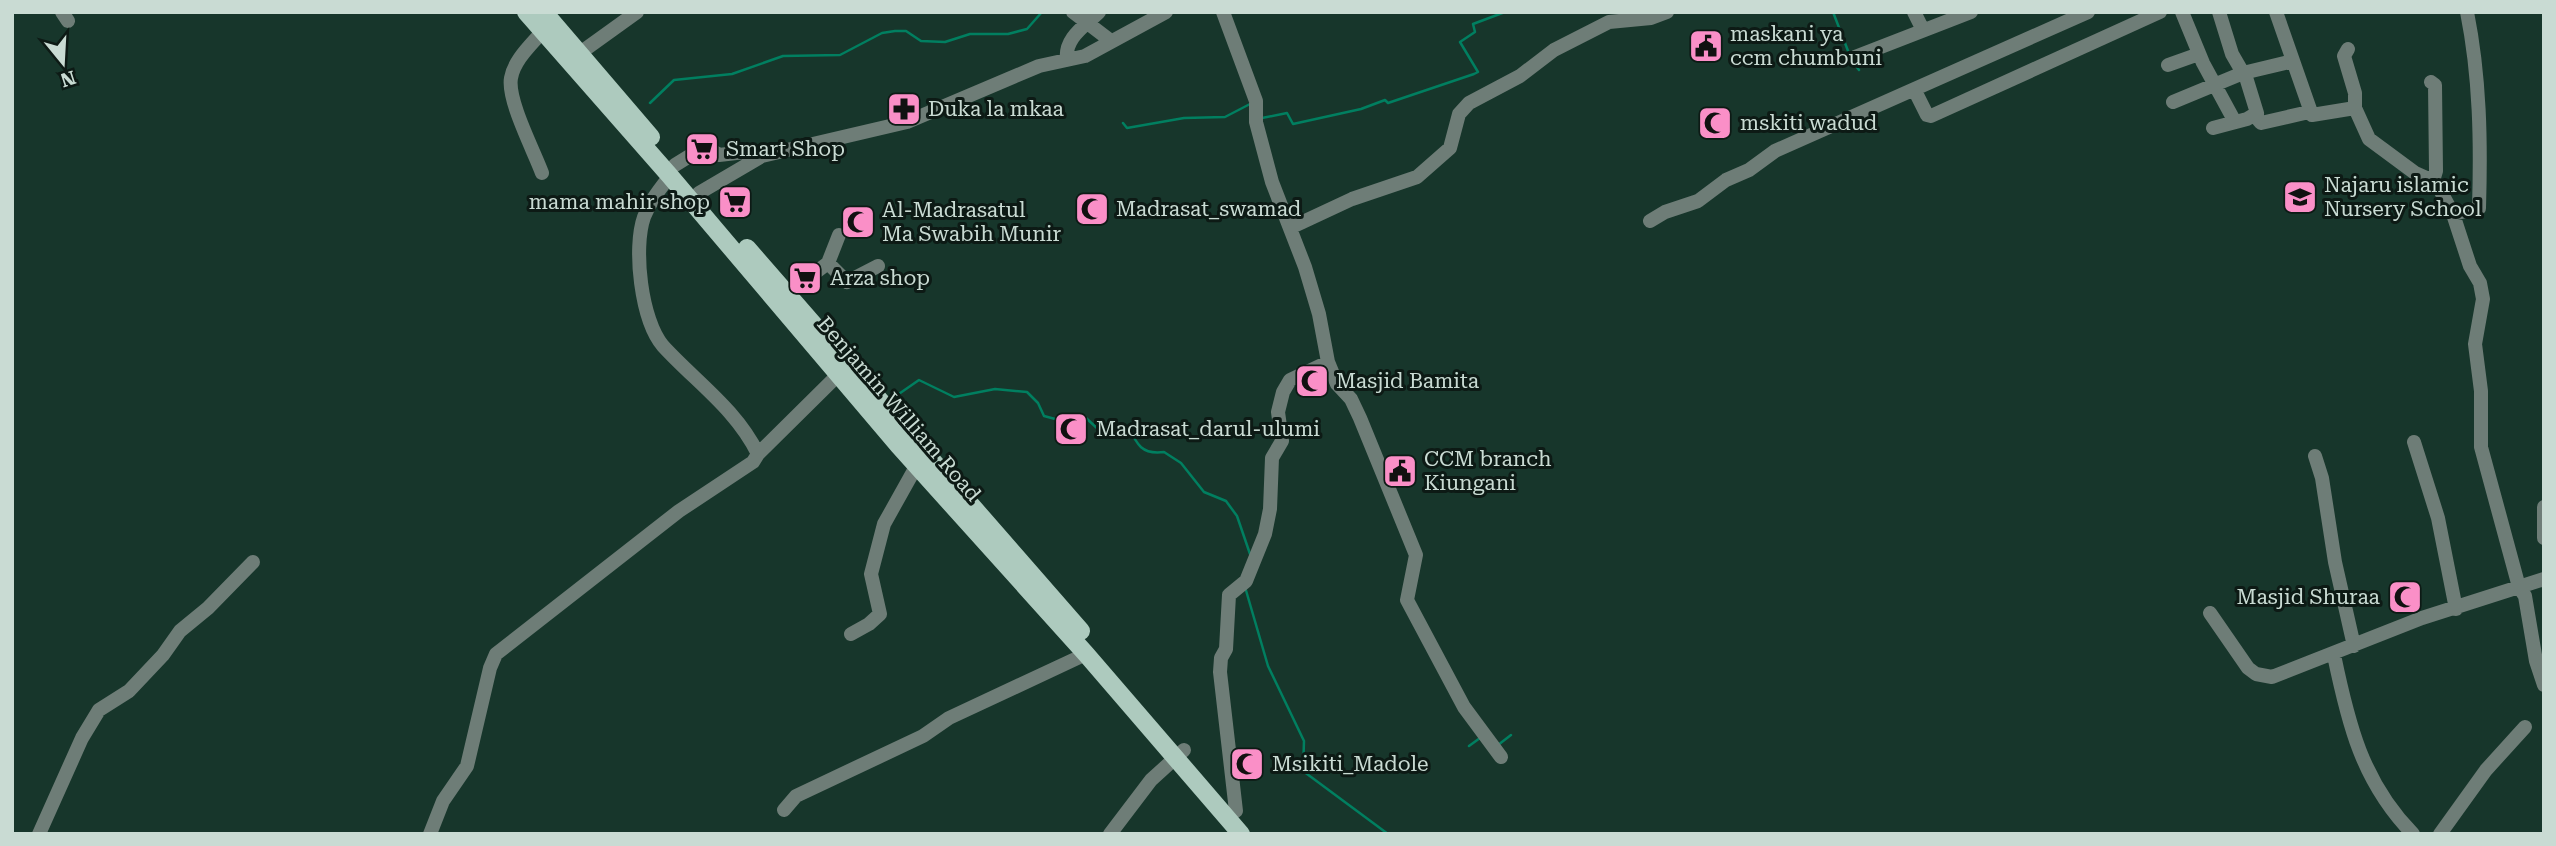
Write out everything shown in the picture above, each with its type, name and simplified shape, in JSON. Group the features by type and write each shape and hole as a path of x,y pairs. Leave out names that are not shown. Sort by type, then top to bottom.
{"main road":[{"name":"Benjamin William Road","path":"526,12 673,171 699,193 787,294 917,465 1086,654 1255,834"},
{"name":"Benjamin William Road","path":"544,12 673,171 843,370 1180,753 1241,834"}],"street":[{"path":"579,53 637,12"},
{"path":"1073,12 1111,41"},
{"path":"1067,60 1067,48 1073,37 1098,12"},
{"path":"699,193 762,156 907,122 1007,79 1085,56 1166,12"},
{"path":"1223,12 1256,101 1256,122 1272,182 1292,227 1319,314 1328,362 1337,384 1351,399 1360,418 1416,555 1407,600 1464,707 1501,757"},
{"path":"1292,227 1352,199 1417,177 1450,148 1460,114 1469,103 1520,76 1555,50 1609,22 1651,18 1667,12"},
{"path":"1914,12 1923,30"},
{"path":"1855,57 1971,12"},
{"path":"1650,221 1665,212 1698,201 1726,180 1749,170 1774,151 2088,12"},
{"path":"1915,90 1927,115 1931,116 2160,12"},
{"path":"2182,12 2199,54 2235,122"},
{"path":"2213,128 2255,116 2258,110 2244,74 2232,54 2219,12"},
{"path":"2276,12 2309,112"},
{"path":"2453,214 2479,208 2478,87 2474,44 2467,12"},
{"path":"542,32 520,58 511,77 512,93 542,173"},
{"path":"2348,49 2343,53 2355,93 2355,108 2369,139 2415,173 2433,181"},
{"path":"2168,65 2199,54"},
{"path":"2173,102 2244,74 2293,61"},
{"path":"2431,82 2435,85 2437,114 2433,181 2453,214 2483,299 2475,344 2481,391 2481,447 2519,587 2525,596 2536,661 2544,685"},
{"path":"2255,116 2261,123 2309,112 2317,116 2355,108"},
{"path":"758,454 720,400 661,343 645,305 639,262 643,219 650,203 673,171 696,152 713,151 719,155 745,152 762,156"},
{"path":"787,294 828,263 839,235"},
{"path":"828,263 846,282 878,266"},
{"path":"1236,811 1220,659 1226,649 1229,595 1244,583 1265,534 1270,509 1272,458 1282,441 1278,412 1283,392 1290,380 1328,362"},
{"path":"430,834 443,801 467,766 490,668 496,654 679,511 753,463 758,454 843,370"},
{"path":"2414,442 2438,518 2456,608"},
{"path":"2315,456 2322,478 2335,562 2354,646"},
{"path":"850,634 869,624 880,614 871,574 884,524 917,465"},
{"path":"2544,507 2544,538"},
{"path":"39,834 82,737 99,710 129,691 163,655 180,631 208,608 253,562"},
{"path":"2210,613 2248,668 2256,674 2272,677 2422,618 2544,579"},
{"path":"784,810 796,796 923,736 949,718 1086,654"},
{"path":"2334,654 2348,726 2388,806 2413,834"},
{"path":"2440,834 2486,770 2525,727"},
{"path":"1110,834 1151,780 1180,753"}],"waterway":[{"path":"650,103 674,80 732,74 783,56 840,55 882,33 895,31 906,31 921,41 945,42 970,34 1008,34 1027,29 1042,12"},
{"path":"1262,118 1287,113 1293,124 1361,109 1385,100 1388,103 1474,74 1478,72 1460,42 1475,32 1473,24 1505,12"},
{"path":"1833,12 1850,56"},
{"path":"1853,62 1859,70"},
{"path":"1123,123 1127,128 1184,118 1225,117 1250,104"},
{"path":"893,398 919,380 954,397 995,389 1027,392 1038,403 1044,416 1070,423 1086,418 1099,430 1115,425 1128,426 1141,447 1150,452 1164,452 1181,463 1204,492 1226,501 1237,516 1250,554"},
{"path":"1245,587 1268,666 1304,741 1303,771 1388,834"},
{"path":"1498,745 1511,735"},
{"path":"1469,746 1480,738"}],"place":[{"name":"maskani ya ccm chumbuni","path":"1706,46"},
{"name":"Duka la mkaa","path":"904,109"},
{"name":"mskiti wadud","path":"1715,123"},
{"name":"Smart Shop","path":"702,149"},
{"name":"Najaru islamic Nursery School","path":"2300,197"},
{"name":"mama mahir shop","path":"735,202"},
{"name":"Madrasat_swamad","path":"1092,209"},
{"name":"Al-Madrasatul Ma Swabih Munir","path":"858,222"},
{"name":"Arza shop","path":"805,278"},
{"name":"Masjid Bamita","path":"1312,381"},
{"name":"Madrasat_darul-ulumi","path":"1071,429"},
{"name":"CCM branch Kiungani","path":"1400,471"},
{"name":"Masjid Shuraa","path":"2405,597"},
{"name":"Msikiti_Madole","path":"1247,764"}]}
